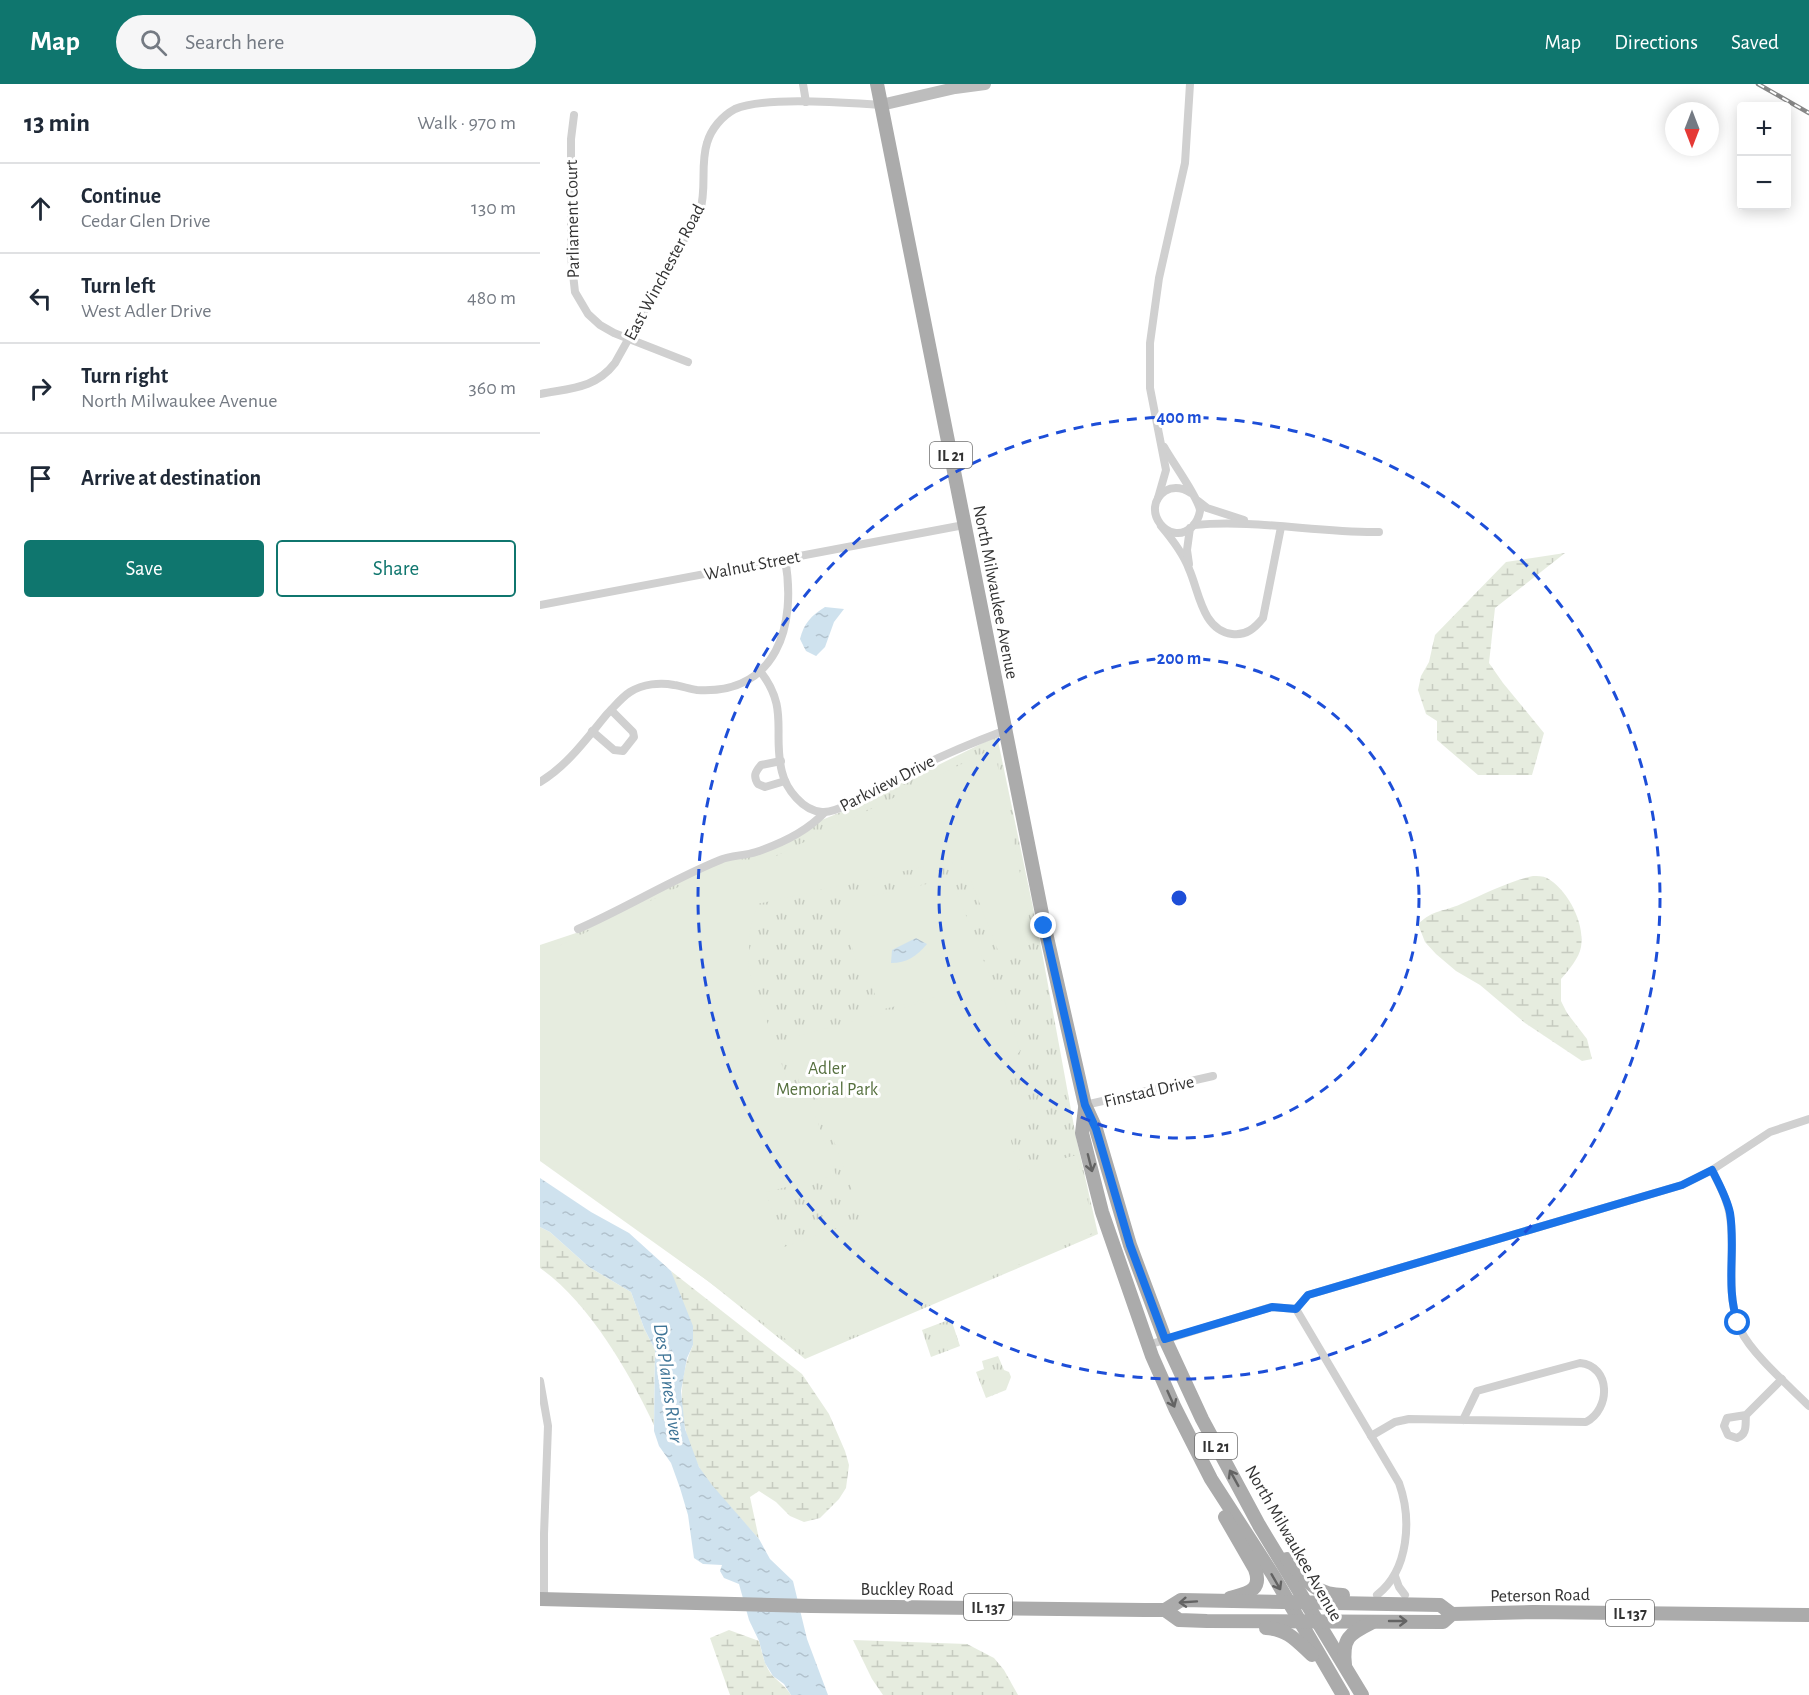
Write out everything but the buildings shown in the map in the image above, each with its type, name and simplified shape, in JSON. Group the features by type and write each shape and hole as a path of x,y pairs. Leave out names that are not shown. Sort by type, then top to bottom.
{"main road":[{"name":"North Milwaukee Avenue","path":"877,84 1044,924 1085,1105 1096,1129 1130,1245 1165,1339 1202,1419 1279,1557 1362,1695"},
{"path":"881,105 955,88 984,84"},
{"name":"North Milwaukee Avenue","path":"1085,1105 1082,1132 1102,1212 1148,1345 1173,1405 1211,1479 1343,1695"},
{"path":"1211,1479 1215,1499 1255,1569 1257,1578 1257,1586 1248,1593 1213,1601"},
{"path":"1279,1557 1286,1558 1315,1588 1326,1595 1408,1595 1420,1604"},
{"name":"Buckley Road","path":"542,1599 735,1605 1165,1610 1181,1600 1308,1604"},
{"name":"Peterson Road","path":"1308,1604 1440,1605 1452,1614 1533,1612 1809,1615"},
{"name":"Peterson Road","path":"1165,1610 1179,1620 1207,1621 1443,1622 1452,1614"},
{"path":"1207,1621 1216,1628 1282,1630 1293,1635 1326,1669"},
{"path":"1346,1667 1344,1652 1347,1639 1353,1632 1374,1621"}],"street":[{"path":"803,84 806,102"},
{"path":"1190,84 1185,163 1159,278 1150,343 1150,388 1166,470 1155,513 1161,526 1189,567 1209,620 1217,629 1238,635 1248,633 1263,618 1281,527"},
{"name":"East Winchester Road","path":"540,394 598,380 607,375 615,363 700,211 704,200 706,145 717,124 726,114 737,108 778,103 881,105"},
{"name":"Parliament Court","path":"574,115 571,139 571,256 575,292 588,314 600,325 614,333 688,362"},
{"path":"1160,442 1198,501 1217,512 1265,525"},
{"path":"1158,498 1170,489 1177,488 1191,493"},
{"path":"1189,567 1187,550 1192,527 1200,512 1198,501"},
{"path":"1161,526 1174,532 1181,532 1192,527 1222,522 1344,533 1379,532"},
{"name":"Walnut Street","path":"540,605 964,525"},
{"path":"540,782 555,773 628,693 646,685 671,684 694,690 719,689 732,686 760,671 774,655 784,635 789,596 785,559"},
{"name":"Parkview Drive","path":"760,671 770,684 776,700 785,781 802,804 816,812 824,813 848,804 938,758 1006,730"},
{"path":"592,731 615,750 622,751 629,745 633,732 611,710"},
{"path":"781,761 761,765 755,771 754,778 758,784 765,787 785,781"},
{"path":"578,929 722,858 755,852 772,846 799,832 824,813"},
{"name":"Finstad Drive","path":"1085,1105 1213,1076"},
{"path":"1296,1309 1308,1295 1682,1185 1712,1170 1770,1132 1809,1119"},
{"path":"1712,1170 1729,1210 1732,1298 1740,1330 1748,1343 1809,1406"},
{"path":"1148,1345 1272,1307 1296,1309"},
{"path":"1296,1309 1399,1483 1404,1496 1405,1551 1395,1576 1377,1595"},
{"path":"1371,1436 1395,1422 1409,1419 1463,1420 1586,1422 1594,1418 1601,1409 1604,1400 1603,1382 1599,1371 1591,1364 1580,1363 1477,1391 1463,1420"},
{"path":"1746,1415 1782,1379"},
{"path":"540,1381 544,1415 542,1599"},
{"path":"1395,1576 1405,1595"}],"green space":[{"path":"1565,553 1495,608 1489,663 1544,733 1532,775 1478,775 1437,740 1437,721 1426,714 1418,690 1421,676 1429,662 1435,635 1506,562"},
{"name":"Adler Memorial Park","path":"997,736 1039,936 1076,1137 1098,1234 805,1359 708,1281 540,1161 540,945 579,932 722,860 753,856 817,822 853,807"},
{"name":"Adler Memorial Park","path":"994,748 1034,941 999,953 967,871 949,861 757,904 750,931 748,967 791,1091 813,1109 836,1175 766,1192 784,1247 863,1219 819,1101 800,1085 786,1039 937,999 951,1005 964,1003 980,1009 1004,999 1020,1051 1005,1069 1009,1086 1023,1096 1035,1114 1007,1124 1018,1170 1077,1155 1095,1232 807,1355 540,1156 540,955 721,866 766,861"},
{"path":"1533,876 1545,877 1555,883 1568,899 1578,918 1582,938 1581,947 1576,960 1561,979 1561,1001 1567,1013 1587,1039 1592,1059 1582,1061 1525,1023 1480,985 1456,971 1425,942 1418,924 1434,913"},
{"path":"936,882 948,882 956,890 997,995 978,1004 967,998 950,999 939,996 884,1009 878,1003 871,984 861,978 844,920 862,898"},
{"path":"540,1227 550,1232 589,1267 631,1292 655,1350 654,1425 620,1361 591,1318 558,1282 540,1268"},
{"path":"671,1271 802,1374 829,1414 849,1465 846,1488 839,1499 820,1518 804,1522 790,1516 776,1502 759,1491 750,1497 759,1539 719,1496 705,1477 693,1453 684,1422 682,1391 687,1360 693,1345"},
{"path":"951,1319 960,1346 931,1357 922,1330"},
{"path":"998,1356 1004,1370 1009,1372 1011,1377 1006,1390 986,1398 976,1372 984,1369 982,1361"},
{"path":"729,1630 759,1641 771,1674 791,1695 730,1695 710,1638"},
{"path":"853,1640 967,1644 994,1658 1004,1670 1018,1695 883,1695 872,1679"}],"water":[{"path":"825,607 844,609 834,622 825,647 816,656 806,651 800,639 809,620"},
{"path":"916,938 927,944 911,958 891,963 892,950"},
{"name":"Des Plaines River","path":"540,1178 591,1212 629,1233 671,1271 693,1326 693,1345 687,1358 681,1391 685,1429 699,1467 759,1539 770,1559 793,1581 807,1639 828,1695 791,1695 784,1684 773,1676 765,1663 739,1584 724,1578 720,1571 722,1565 703,1564 694,1558 688,1515 680,1488 671,1463 659,1446 654,1431 655,1350 631,1292 589,1267 550,1232 540,1227"}],"railway":[{"path":"1758,84 1809,113"}],"route":[{"path":"1044,926 1085,1105 1096,1129 1130,1245 1165,1339 1272,1307 1296,1309 1308,1295 1682,1185 1712,1170 1729,1210 1732,1303 1738,1323"}]}
